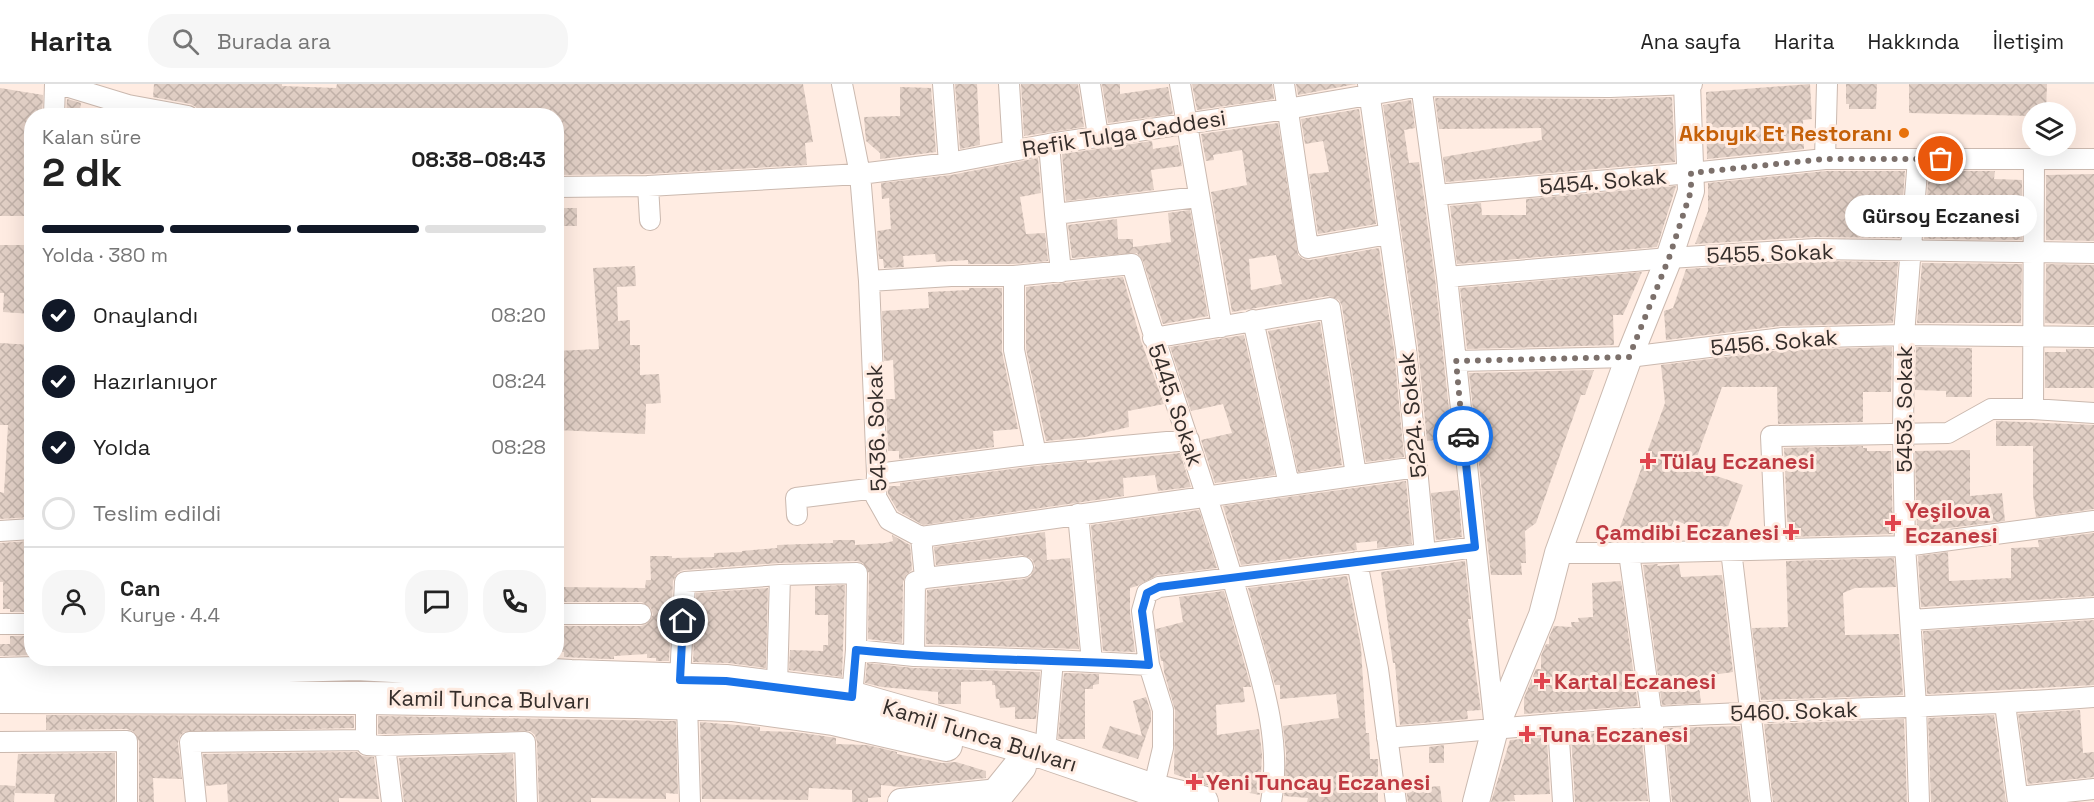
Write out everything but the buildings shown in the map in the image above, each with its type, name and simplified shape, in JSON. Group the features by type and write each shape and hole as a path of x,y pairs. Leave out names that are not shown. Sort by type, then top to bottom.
{"main road":[{"name":"Kamil Tunca Bulvarı","path":"0,674 220,666"},
{"name":"Kamil Tunca Bulvarı","path":"410,666 684,692 732,705 833,719 941,744 1032,760"},
{"name":"Kamil Tunca Bulvarı","path":"0,697 366,698 684,692 726,681 852,697 1032,760 1150,796 1202,802"},
{"path":"1000,797 1032,760"}],"street":[{"path":"55,108 57,84 131,108"},
{"name":"5436. Sokak","path":"842,84 860,174 869,281 876,496 889,520 921,537"},
{"path":"943,84 949,163"},
{"path":"1009,84 1013,150"},
{"path":"1090,84 1098,136"},
{"path":"1180,84 1222,327"},
{"path":"1284,84 1308,248 1389,234"},
{"path":"1476,802 1494,729 1542,615 1558,552 1629,357 1669,258 1691,191 1689,84"},
{"name":"Refik Tulga Caddesi","path":"564,187 648,186 860,174 949,163 1098,136 1287,109 1368,89 1421,85 1611,87 1689,84"},
{"path":"1825,159 1827,84"},
{"path":"1421,85 1447,277 1494,729"},
{"name":"5224. Sokak","path":"1368,89 1406,350 1425,554"},
{"path":"1048,144 1061,272"},
{"name":"5454. Sokak","path":"1436,195 1825,159 2094,159"},
{"name":"5453. Sokak","path":"1918,159 1904,335 1902,433 1905,546 1920,802"},
{"path":"2032,409 2034,159"},
{"path":"648,186 650,220"},
{"path":"1055,214 1198,197"},
{"name":"5455. Sokak","path":"1447,277 1669,258 1815,249 2094,253"},
{"name":"5445. Sokak","path":"869,281 951,276 1014,276 1132,264 1153,338 1207,495 1267,700 1274,748 1271,802"},
{"path":"1014,276 1014,350 1036,454"},
{"path":"1153,338 1330,308 1356,476"},
{"path":"1253,320 1289,485"},
{"name":"5456. Sokak","path":"1456,361 1629,357 1782,338 1904,335 2094,337"},
{"path":"1776,548 1771,436 1948,433 1990,409 2094,413"},
{"path":"797,515 795,498 877,481 1036,454 1189,440"},
{"path":"925,578 921,537 1417,467"},
{"path":"1078,514 1092,662"},
{"path":"1558,552 1629,554 1905,546 2094,520"},
{"path":"0,531 24,530"},
{"path":"1150,796 1164,748 1164,710 1149,665 1142,611 1147,593 1159,587 1475,547"},
{"path":"1731,550 1761,802"},
{"path":"1629,554 1653,717 1660,802"},
{"path":"1357,562 1378,669 1396,802"},
{"path":"915,656 915,582 925,578 1023,567"},
{"path":"690,802 684,692 685,582 780,575 857,573 856,650 852,697"},
{"path":"777,687 780,575"},
{"path":"1911,620 2094,608"},
{"path":"564,614 640,614"},
{"path":"0,624 24,624"},
{"path":"856,650 915,656 1149,665"},
{"path":"1032,760 1053,660"},
{"path":"366,698 367,745 525,742 527,802"},
{"name":"5460. Sokak","path":"1387,738 1653,717 1916,705 2005,704 2094,698"},
{"path":"2005,704 2018,800 2081,794"},
{"path":"1558,724 1563,802"},
{"path":"196,802 190,742 366,740"},
{"path":"0,742 127,741 127,802"},
{"path":"385,746 392,802"},
{"path":"901,802 1000,797"}],"way so far":[{"path":"1463,436 1456,361 1629,357 1669,258 1691,191 1691,173 1825,159 1941,159"}],"place":[{"name":"Akbıyık Et Restoranı","path":"1904,133"},
{"name":"Gürsoy Eczanesi","path":"1941,159"},
{"name":"Tülay Eczanesi","path":"1648,461"},
{"name":"Yeşilova Eczanesi","path":"1893,523"},
{"name":"Çamdibi Eczanesi","path":"1791,532"},
{"name":"Kartal Eczanesi","path":"1542,681"},
{"name":"Tuna Eczanesi","path":"1527,734"},
{"name":"Yeni Tuncay Eczanesi","path":"1194,782"}],"route":[{"path":"683,621 680,680 726,681 843,694 852,697 856,650 915,656 1149,665 1142,611 1147,593 1159,587 1475,547 1463,436"}]}
